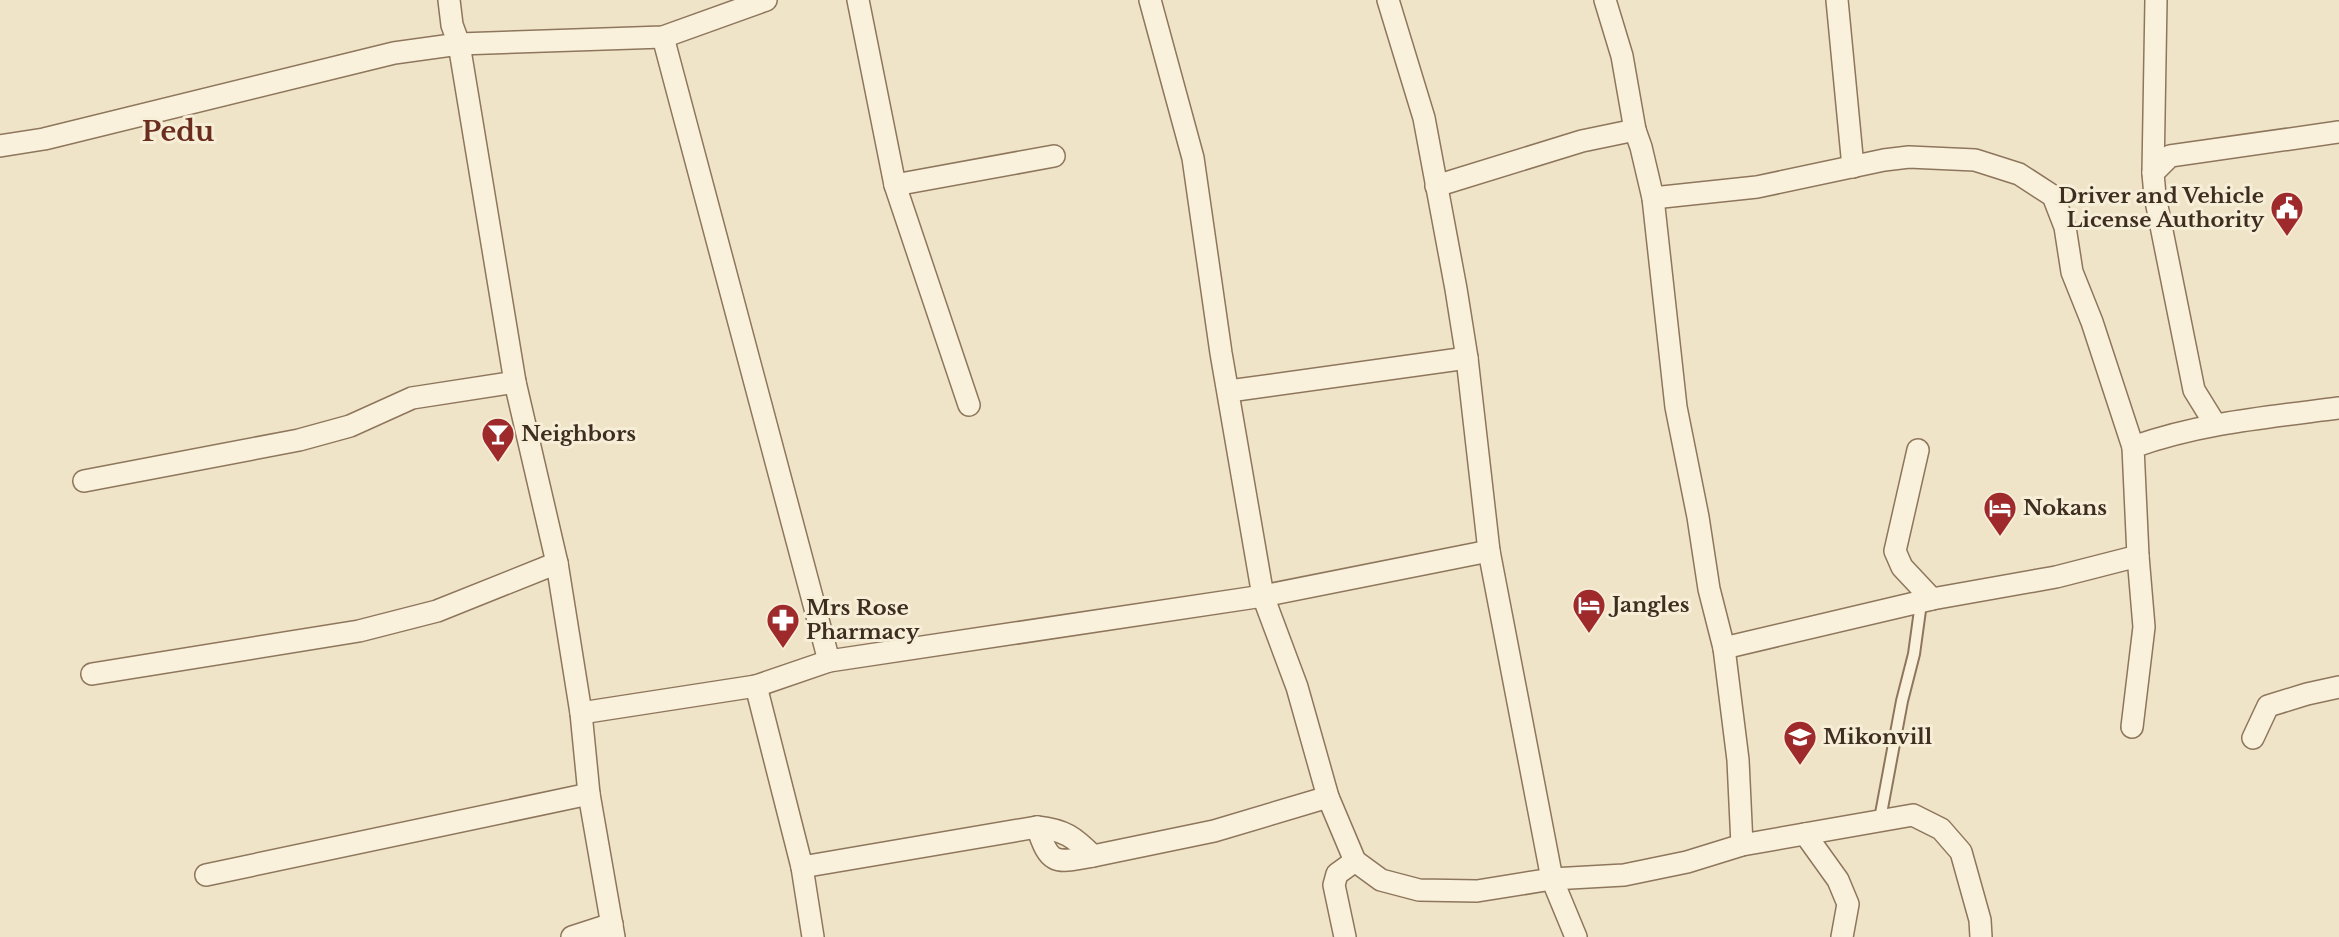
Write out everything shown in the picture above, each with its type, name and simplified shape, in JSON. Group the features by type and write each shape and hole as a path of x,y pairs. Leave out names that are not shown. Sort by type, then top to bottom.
{"street":[{"path":"449,0 452,25 459,44 515,382 557,563 581,713 588,794 613,931 572,937"},
{"path":"0,146 44,139 394,53 459,44 663,37 766,0"},
{"path":"858,0 895,185 969,405"},
{"path":"1150,0 1193,158 1221,353 1263,596 1297,687 1328,797 1355,861 1381,880 1419,890 1477,891 1552,879 1624,875 1704,858 1742,845 1912,815 1941,829 1961,852 1980,920 1981,937"},
{"path":"1388,0 1424,118 1467,358 1489,551 1552,879 1576,937"},
{"path":"1605,0 1622,56 1635,130 1653,198 1676,407 1698,517 1709,589 1724,648 1738,760 1742,845"},
{"path":"1837,0 1852,167"},
{"path":"2156,0 2153,173 2155,196 2194,390 2216,424"},
{"path":"663,37 829,661"},
{"path":"1436,186 1582,141 1635,130"},
{"path":"2153,173 2170,156 2339,132"},
{"path":"895,185 1054,156"},
{"path":"1653,198 1757,187 1884,160 1909,157 1975,160 2019,174 2053,196 2065,227 2072,272 2092,322 2133,447 2144,627 2132,727"},
{"path":"1229,392 1467,358"},
{"path":"84,481 299,440 350,426 412,398 515,382"},
{"path":"2133,447 2169,434 2216,424 2339,408"},
{"path":"1918,450 1895,551 1902,567 1927,601"},
{"path":"581,713 756,686 829,661 1263,596 1489,551"},
{"path":"1724,648 1927,601 2056,577 2138,556"},
{"path":"92,674 359,631 436,611 557,563"},
{"path":"756,686 802,867 813,937"},
{"path":"2253,738 2268,706 2307,693 2339,687"},
{"path":"206,875 588,794"},
{"path":"802,867 1037,827 1054,829 1074,837 1093,856 1214,831 1328,797"},
{"path":"1805,834 1838,880 1848,904 1842,937"},
{"path":"1345,937 1334,885 1336,874 1355,861"}],"lane":[{"path":"1880,819 1902,701 1927,601"}],"place":[{"name":"Driver and Vehicle License Authority","path":"2287,237"},
{"name":"Neighbors","path":"498,463"},
{"name":"Nokans","path":"2000,537"},
{"name":"Jangles","path":"1589,634"},
{"name":"Mrs Rose Pharmacy","path":"783,649"},
{"name":"Mikonvill","path":"1800,766"}],"district":[{"name":"Pedu","path":"178,132"}]}
